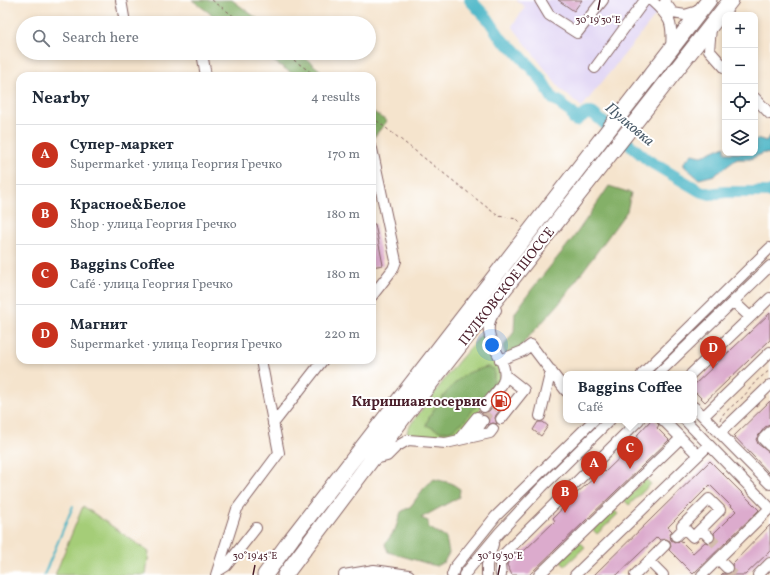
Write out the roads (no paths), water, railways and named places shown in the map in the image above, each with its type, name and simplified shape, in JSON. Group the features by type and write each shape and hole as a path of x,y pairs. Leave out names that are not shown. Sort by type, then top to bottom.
{"highway":[{"name":"ПУЛКОВСКОЕ ШОССЕ","path":"285,575 371,460 505,290 551,228 731,0"},
{"name":"ПУЛКОВСКОЕ ШОССЕ","path":"265,575 292,538 705,5"}],"street":[{"path":"120,0 123,16"},
{"path":"540,0 549,15 577,33 603,0"},
{"path":"595,68 645,0"},
{"path":"651,0 666,8 685,15 705,5"},
{"path":"666,8 672,31 671,49"},
{"path":"711,26 709,50 722,65"},
{"path":"203,60 205,72"},
{"path":"758,101 770,114"},
{"path":"376,168 396,261 393,269 376,291"},
{"path":"645,371 770,248"},
{"path":"661,371 770,266"},
{"path":"505,290 488,325 489,333 505,375 495,411 524,390 505,375"},
{"path":"695,371 770,298"},
{"path":"734,302 750,317"},
{"path":"500,360 523,351 531,345 563,387"},
{"path":"698,432 711,420 770,352"},
{"path":"217,573 237,509 279,453 262,364"},
{"path":"273,424 319,364"},
{"path":"540,416 551,370"},
{"path":"720,433 770,385"},
{"path":"697,410 711,420 720,433 770,484"},
{"path":"371,460 387,456 396,447 408,440 446,443 460,438 485,423 476,436 460,438"},
{"path":"452,575 455,567 496,516 591,423"},
{"path":"464,575 499,533 564,465 607,423"},
{"path":"500,575 500,565 504,554 636,423"},
{"path":"667,423 698,455"},
{"path":"688,423 770,508 721,553 702,575"},
{"path":"770,432 763,439 770,446"},
{"path":"539,575 681,438"},
{"path":"575,575 709,445"},
{"path":"676,536 684,528 682,526 710,499 720,510 693,537 684,528"},
{"path":"217,573 226,566 256,528"},
{"path":"701,529 709,537"},
{"path":"487,575 490,550 499,533"},
{"path":"635,575 665,546"},
{"path":"721,553 727,568"},
{"path":"649,561 663,575"},
{"path":"758,575 770,563"},
{"path":"344,575 386,571 409,575"}],"water":[{"path":"770,135 770,154 764,153 758,156 758,139 766,141"},
{"path":"722,147 722,156 757,156 750,159 737,159 715,175 699,179 684,166 684,162 692,154 702,156"}],"waterway":[{"name":"Пулковка","path":"470,0 488,19 502,40 513,48 541,79 553,99 560,102 563,107 572,113 574,120 576,121 585,114 591,112 649,161 700,191 710,194 725,192 770,192"},
{"path":"44,575 73,506"}],"tunnel":[{"path":"483,421 493,408"},
{"path":"709,537 720,548"},
{"path":"727,568 734,575"}],"place":[{"name":"Магнит","path":"713,369"},
{"name":"Киришиавтосервис","path":"501,401"},
{"name":"Baggins Coffee","path":"630,469"},
{"name":"Супер-маркет","path":"594,484"},
{"name":"Красное&Белое","path":"565,513"}]}
